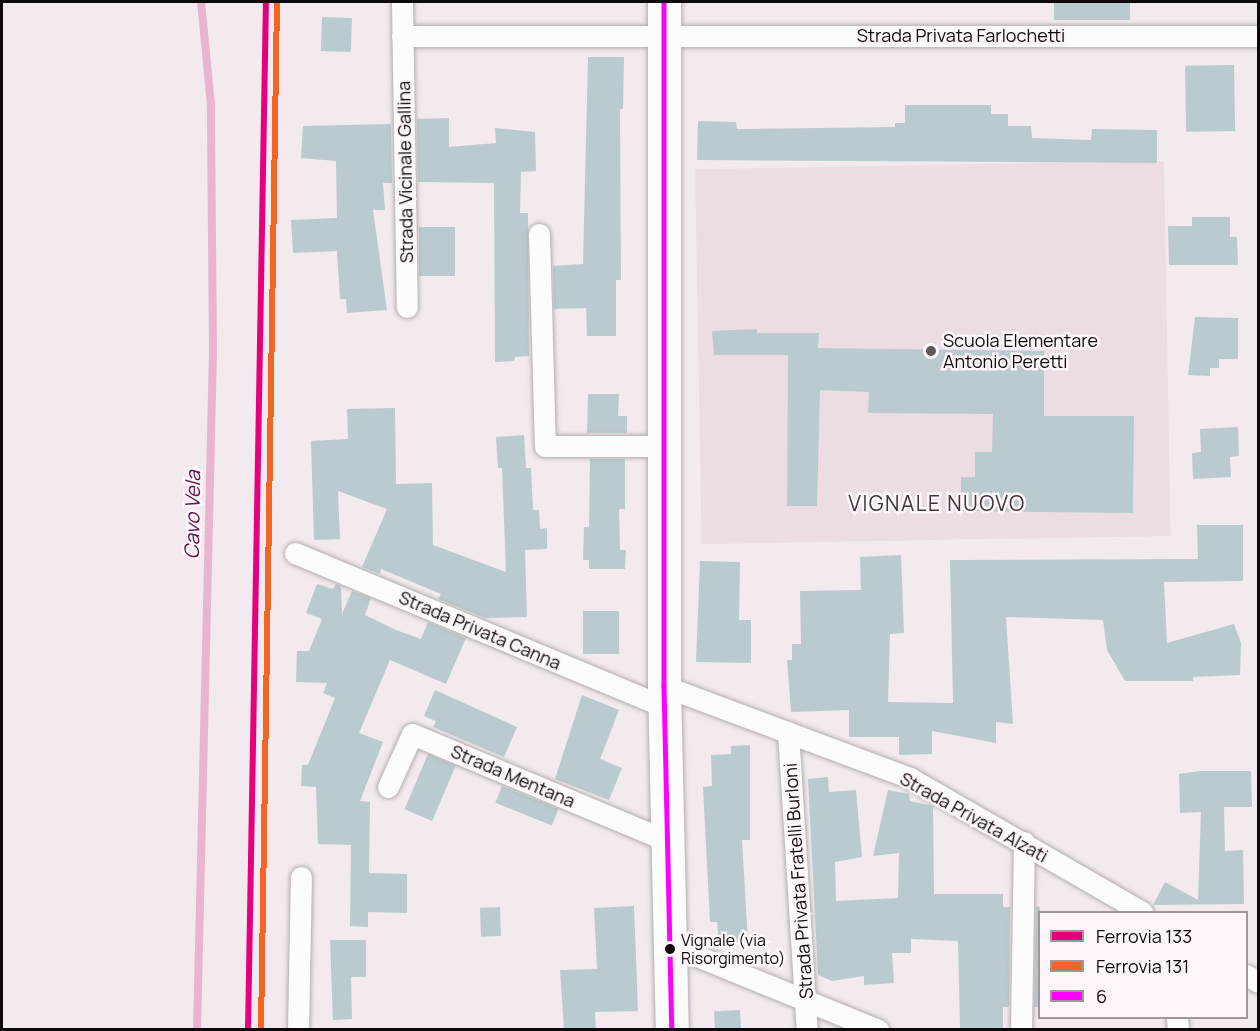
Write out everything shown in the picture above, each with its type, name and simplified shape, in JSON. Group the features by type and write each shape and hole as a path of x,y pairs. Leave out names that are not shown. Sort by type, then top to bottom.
{"main road":[{"path":"664,2 665,697 672,1029"}],"street":[{"name":"Strada Vicinale Gallina","path":"402,2 407,308"},
{"path":"402,36 664,34"},
{"name":"Strada Privata Farlochetti","path":"664,34 1258,36"},
{"path":"539,234 544,446 664,446"},
{"name":"Strada Privata Canna","path":"295,553 665,697"},
{"name":"Strada Privata Alzati","path":"665,697 788,732 910,778 1140,911"},
{"name":"Strada Privata Fratelli Burloni","path":"788,732 807,1029"},
{"name":"Strada Mentana","path":"388,787 412,734 668,841"},
{"path":"1021,1029 1024,842"},
{"path":"298,1029 301,877"},
{"path":"670,945 878,1029"}],"shaded area":[{"name":"Scuola Elementare Antonio Peretti","path":"1164,161 1171,536 702,544 695,169"}],"building":[{"path":"1054,2 1130,2 1130,20 1054,20"},
{"path":"322,17 352,18 351,52 321,51"},
{"path":"588,57 624,57 623,109 620,109 621,280 616,280 616,336 587,336 586,308 554,309 553,266 583,264"},
{"path":"1234,65 1235,131 1186,132 1185,66"},
{"path":"905,105 991,105 991,114 1008,114 1008,126 1031,126 1032,138 1091,140 1092,129 1157,130 1157,163 697,160 698,121 736,122 737,129 895,127 895,123 905,123"},
{"path":"449,118 449,147 496,143 495,128 535,132 536,171 521,172 520,213 528,213 529,356 515,357 514,361 495,362 494,183 418,182 417,119"},
{"path":"391,124 392,183 383,183 385,210 373,210 387,310 347,313 346,299 340,299 337,251 293,253 291,220 337,218 336,161 301,158 303,126"},
{"path":"1192,217 1230,217 1230,237 1237,237 1238,265 1169,265 1168,226 1192,226"},
{"path":"419,227 455,227 455,276 419,276"},
{"path":"1195,317 1238,318 1238,359 1219,359 1219,368 1210,368 1210,376 1188,375"},
{"path":"757,329 757,333 819,333 818,348 1044,351 1044,416 1134,416 1133,513 961,511 961,477 975,477 975,452 992,452 993,414 868,413 869,392 820,390 817,506 787,506 788,355 714,355 712,331"},
{"path":"588,394 619,394 618,416 627,416 627,433 587,433"},
{"path":"395,408 396,484 432,483 433,545 506,572 502,468 498,468 496,437 524,435 526,468 531,468 533,510 539,510 540,529 547,528 547,549 525,550 527,617 485,618 438,599 441,594 381,569 380,574 362,567 387,509 338,491 340,539 314,540 311,441 348,439 347,409"},
{"path":"1238,427 1239,456 1230,457 1231,477 1193,479 1192,453 1201,452 1200,429"},
{"path":"590,459 625,459 625,509 619,509 620,550 626,550 625,569 589,569 589,560 583,560 584,527 589,527"},
{"path":"1197,525 1243,525 1243,581 1164,582 1167,643 1234,624 1241,643 1240,675 1193,677 1193,681 1125,681 1107,650 1103,620 1006,617 1013,724 996,722 996,743 932,731 932,754 899,755 899,737 849,737 849,710 791,712 787,660 792,660 792,644 801,644 800,591 861,590 860,557 901,555 904,633 890,634 888,702 953,703 950,560 1198,559"},
{"path":"700,561 740,562 739,620 751,620 751,663 696,662"},
{"path":"317,584 333,589 336,584 341,586 342,614 352,591 371,598 365,615 396,630 421,639 428,622 466,638 446,684 390,660 359,733 383,742 360,801 370,802 369,873 407,874 407,913 368,912 368,927 350,926 351,845 318,844 316,787 301,786 302,765 308,765 335,698 323,693 327,683 296,682 297,651 309,651 322,619 306,613"},
{"path":"583,611 619,611 619,654 583,654"},
{"path":"435,690 517,727 504,757 433,727 436,721 424,716"},
{"path":"582,695 619,710 600,759 622,768 609,800 555,779"},
{"path":"750,745 750,840 742,840 748,942 719,943 717,922 710,922 703,787 712,786 711,755 731,754 731,746"},
{"path":"428,754 456,766 432,821 405,809"},
{"path":"1200,771 1251,771 1252,807 1224,807 1225,851 1243,850 1244,904 1153,905 1165,882 1198,900 1201,812 1180,813 1179,774"},
{"path":"828,777 829,792 856,790 862,857 835,862 836,901 898,898 899,853 873,856 888,790 909,794 910,801 933,806 934,894 1003,894 1003,907 1010,907 1009,1007 1003,1007 1003,1029 960,1029 958,941 911,939 911,953 892,953 894,983 864,985 864,976 832,981 818,975 808,779"},
{"path":"502,786 559,809 552,826 495,803"},
{"path":"634,906 638,1011 595,1012 596,1029 564,1029 560,970 597,969 594,908"},
{"path":"500,907 501,936 481,937 480,908"},
{"path":"1036,907 1040,907 1038,911 1038,1007 1034,1007"},
{"path":"330,940 366,940 366,977 351,977 352,1019 333,1020"},
{"path":"740,1010 741,1029 715,1030 714,1011"}],"waterway":[{"name":"Cavo Vela","path":"197,1030 213,352 211,105 201,2"}],"rail line":[{"name":"133","path":"248,1030 266,2"},
{"name":"131","path":"261,1030 277,2"}],"transit line":[{"name":"6","path":"664,2 664,686 672,1030"}],"place":[{"name":"Scuola Elementare Antonio Peretti","path":"931,351"},
{"name":"Vignale (via Risorgimento)","path":"670,949"}],"district":[{"name":"VIGNALE NUOVO","path":"937,503"}]}
